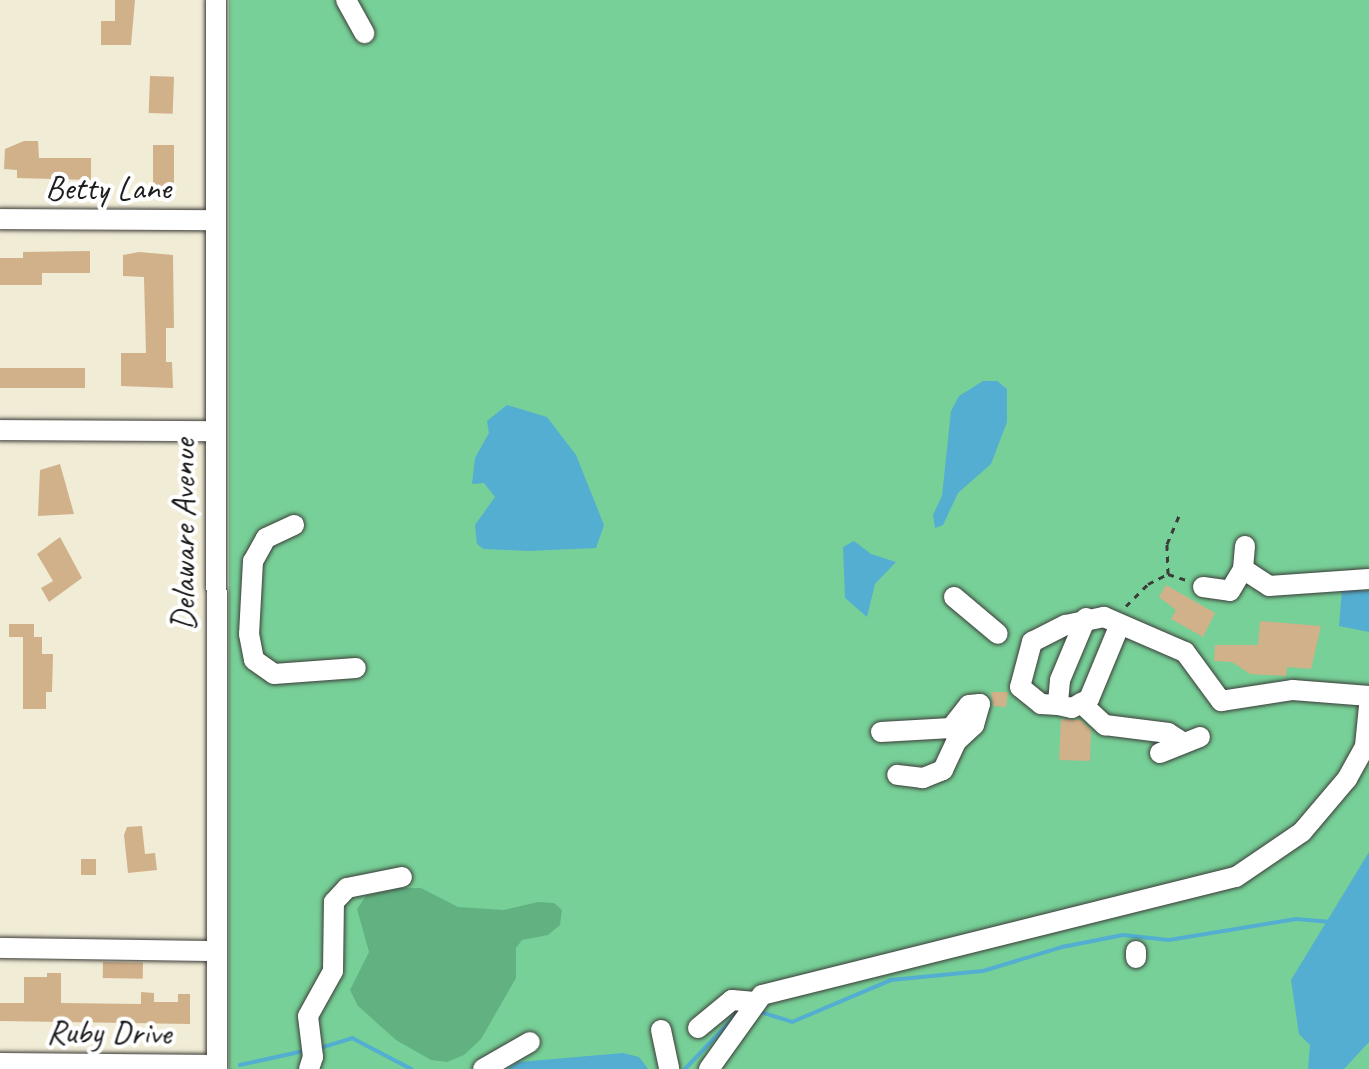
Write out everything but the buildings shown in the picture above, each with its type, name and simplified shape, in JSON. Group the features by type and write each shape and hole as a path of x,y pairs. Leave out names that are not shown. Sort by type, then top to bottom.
{"street":[{"name":"Delaware Avenue","path":"216,0 217,1067"},
{"path":"346,0 364,33"},
{"name":"Betty Lane","path":"0,219 215,220"},
{"path":"0,430 215,431"},
{"path":"294,525 266,538 253,561 249,634 254,660 274,674 356,668"},
{"path":"1203,587 1230,591 1243,569 1245,546"},
{"path":"1243,569 1269,586 1369,579"},
{"path":"954,597 998,634"},
{"path":"1123,615 1089,699 1081,703 1041,704 1020,687 1032,642 1086,618 1123,615 1185,652 1221,701 1293,690 1369,696"},
{"path":"1058,705 1060,680 1086,618"},
{"path":"1081,703 1105,725 1191,739 1160,753"},
{"path":"709,1069 762,995 1236,877 1302,832 1347,779 1365,746 1369,706"},
{"path":"881,732 946,729 957,732 951,761 938,774 897,775"},
{"path":"311,1056 308,1016 333,971 334,902 347,888 402,877"},
{"path":"1136,925 1137,904"},
{"path":"0,948 216,951"},
{"path":"698,1028 732,1000 751,1010"},
{"path":"661,1030 669,1069"},
{"path":"483,1069 530,1042"},
{"name":"Ruby Drive","path":"0,1063 217,1067"}],"path":[{"path":"1168,574 1167,544 1180,514"},
{"path":"1123,615 1148,584 1168,574 1203,587"}],"green space":[{"path":"229,0 1369,0 1369,1069 229,1069"},
{"path":"399,888 421,888 458,907 504,910 538,902 554,903 562,910 560,925 548,935 522,940 516,948 516,978 481,1039 464,1055 447,1062 431,1060 396,1040 358,1006 350,990 369,952 357,909 366,896"}],"water":[{"path":"983,381 997,381 1007,389 1007,422 991,464 958,493 943,525 935,528 933,515 942,496 951,411 959,396"},
{"path":"507,405 547,417 576,455 604,525 596,548 528,551 484,549 477,544 475,525 495,497 484,483 472,484 475,458 489,433 487,421"},
{"path":"854,541 871,554 896,562 875,584 867,617 845,598 843,547"},
{"path":"1342,589 1369,591 1369,632 1339,626"},
{"path":"1369,852 1369,1042 1344,1069 1308,1069 1310,1045 1299,1034 1291,980"},
{"path":"623,1053 639,1057 648,1069 507,1069 519,1062"}],"waterway":[{"path":"757,1011 792,1022 891,980 983,971 1062,947 1123,935 1169,940 1296,919 1331,922"},
{"path":"685,1069 741,1010"},
{"path":"320,1048 352,1038 411,1069"},
{"path":"240,1065 308,1050"}]}
